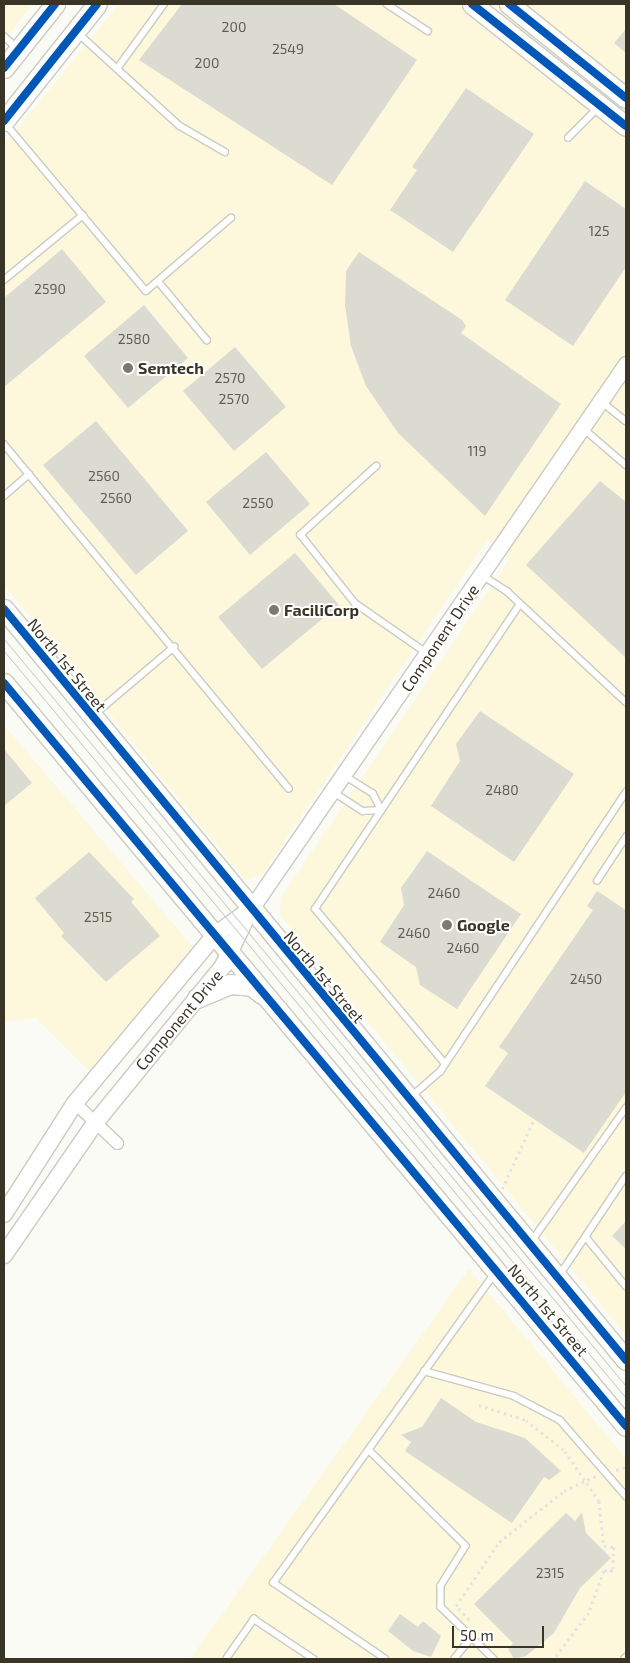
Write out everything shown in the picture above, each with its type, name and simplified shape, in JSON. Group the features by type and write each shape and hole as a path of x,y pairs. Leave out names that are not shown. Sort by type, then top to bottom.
{"main road":[{"path":"4,68 54,4"},
{"path":"4,121 97,4"},
{"path":"472,4 626,126"},
{"path":"509,4 626,98"},
{"name":"North 1st Street","path":"4,609 250,910 626,1360"},
{"name":"North 1st Street","path":"4,683 626,1426"},
{"name":"Component Drive","path":"4,1214 75,1103 215,935 250,910"},
{"name":"Component Drive","path":"4,1255 95,1123 231,954 250,910"},
{"path":"197,998 216,987 242,984 252,986 275,1006"}],"street":[{"name":"Component Drive","path":"250,910 335,793 626,364"},
{"path":"75,1103 117,1143"}],"lane":[{"path":"119,66 164,4"},
{"path":"388,4 428,31"},
{"path":"76,31 119,66 180,126 225,152"},
{"path":"4,36 19,50"},
{"path":"568,138 600,106"},
{"path":"4,121 146,291 231,218"},
{"path":"4,280 82,216"},
{"path":"158,281 207,340"},
{"path":"601,401 626,422"},
{"path":"583,428 626,465"},
{"path":"4,444 289,788"},
{"path":"377,466 301,535 354,604 429,654"},
{"path":"4,496 29,474"},
{"path":"482,575 519,605 626,702"},
{"path":"445,1064 315,909 519,605"},
{"path":"91,717 174,647"},
{"path":"346,777 374,794 381,810"},
{"path":"409,1099 445,1064 626,792"},
{"path":"335,793 363,811 381,810"},
{"path":"597,881 626,837"},
{"path":"530,1244 626,1108"},
{"path":"557,1278 568,1268 626,1176"},
{"path":"586,1237 626,1286"},
{"path":"385,1659 273,1583 497,1270"},
{"path":"424,1372 514,1396 547,1412 575,1435 608,1472 626,1496"},
{"path":"368,1450 466,1546 439,1597 441,1607 494,1659"},
{"path":"226,1659 254,1619 314,1659"},
{"path":"454,1659 471,1638"}],"path":[{"path":"502,1190 534,1119"},
{"path":"480,1405 532,1424 559,1444 588,1480 601,1511 604,1546 614,1547 613,1571 604,1571 589,1613 554,1659"},
{"path":"476,1628 456,1606 499,1542 564,1491 608,1472 626,1467"}],"shaded area":[{"path":"4,4 33,4 4,41"},
{"path":"119,4 626,4 626,1335 279,914 282,896 509,560 488,539 262,875 245,880 4,585 4,145"},
{"path":"4,725 193,947 90,1072 36,1018 4,1022"},
{"path":"469,1269 626,1459 626,1659 190,1659"}],"building":[{"path":"182,4 334,4 417,60 332,185 139,60"},
{"path":"626,29 626,53 614,43"},
{"path":"466,88 534,134 453,252 390,210 417,170 412,167"},
{"path":"585,181 626,209 626,267 573,346 505,300"},
{"path":"62,249 106,302 4,387 4,298"},
{"path":"359,252 462,320 466,326 461,333 561,404 485,516 398,433 366,386 351,346 345,305 346,271"},
{"path":"144,305 188,358 128,408 84,356"},
{"path":"235,347 286,407 234,451 183,391"},
{"path":"96,421 188,531 136,575 43,465"},
{"path":"266,452 310,504 250,555 206,502"},
{"path":"600,481 626,502 626,658 526,565"},
{"path":"295,553 339,605 262,669 218,617"},
{"path":"480,711 574,774 514,862 431,806 460,761 456,744"},
{"path":"4,749 32,783 4,806"},
{"path":"427,851 521,914 457,1009 420,985 416,967 380,942 404,905 401,888"},
{"path":"89,852 134,899 131,902 160,936 106,982 61,936 64,933 35,898"},
{"path":"597,891 626,910 626,1092 584,1153 485,1086 508,1053 499,1047 593,910 587,906"},
{"path":"626,1221 626,1249 612,1236"},
{"path":"441,1398 476,1422 525,1438 561,1471 549,1480 544,1477 512,1523 405,1451 411,1442 401,1435 422,1427"},
{"path":"582,1512 586,1533 611,1558 580,1588 554,1633 526,1656 514,1659 508,1649 513,1643 474,1604 566,1513 575,1521"},
{"path":"400,1614 418,1627 423,1621 441,1636 431,1657 413,1651 388,1631"}],"tram line":[{"path":"4,639 626,1386"},
{"path":"4,651 626,1398"}],"cycle path":[{"path":"4,68 55,4"},
{"path":"4,121 97,4"},
{"path":"472,4 626,126"},
{"path":"509,4 626,98"},
{"path":"4,609 626,1360"},
{"path":"4,683 626,1426"}],"place":[{"name":"Semtech","path":"128,368"},
{"name":"FaciliCorp","path":"274,610"},
{"name":"Google","path":"447,925"}]}
